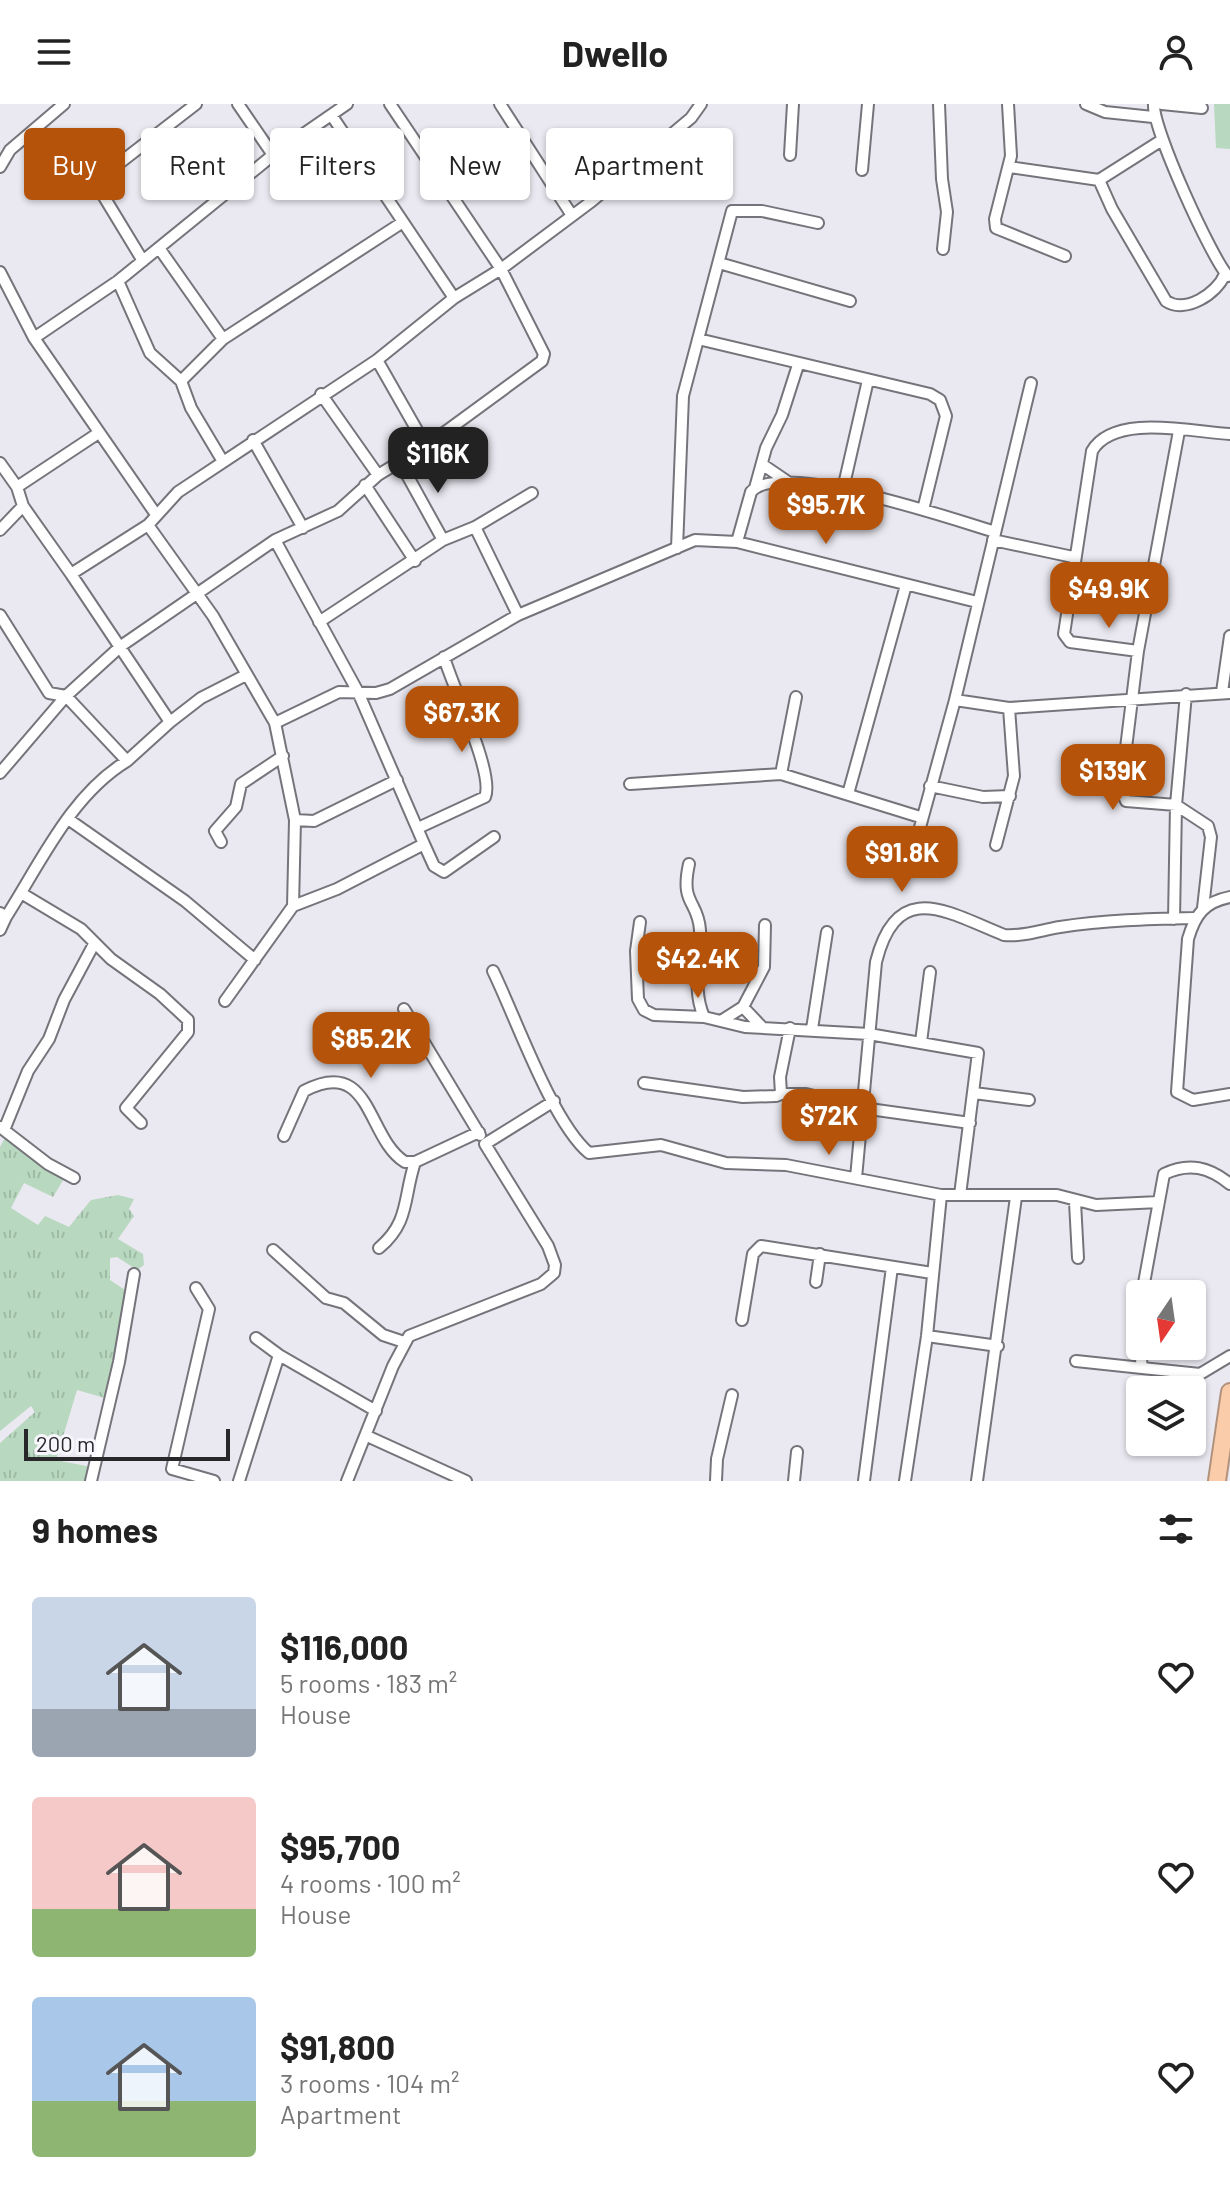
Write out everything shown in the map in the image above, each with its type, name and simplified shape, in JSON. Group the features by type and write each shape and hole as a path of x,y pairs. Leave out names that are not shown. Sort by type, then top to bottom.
{"highway":[{"path":"1217,1481 1230,1392"}],"street":[{"path":"0,167 10,150 64,104"},
{"path":"172,104 180,116"},
{"path":"143,261 95,182 196,104"},
{"path":"238,104 270,151"},
{"path":"314,128 347,104"},
{"path":"0,773 66,696 121,646 198,596 275,540 338,511 378,475 401,464 542,361 539,340 501,269 390,104"},
{"path":"500,104 571,214"},
{"path":"71,574 148,525 155,513 222,460 377,360 454,298 501,269 592,201 672,134 701,104"},
{"path":"790,155 793,104"},
{"path":"862,170 868,104"},
{"path":"939,104 942,179 947,212 943,249"},
{"path":"1008,104 1009,167 995,219 996,228 1065,256"},
{"path":"1086,104 1105,112 1153,117"},
{"path":"1099,180 1166,301 1177,307 1188,306 1219,285 1227,271 1162,140 1153,117 1154,104"},
{"path":"1162,104 1202,108"},
{"path":"332,116 454,298"},
{"path":"1009,167 1099,180 1162,140"},
{"path":"34,338 118,281 270,157"},
{"path":"677,548 680,418 709,289 731,215 737,209 818,223"},
{"path":"181,381 223,339 403,222"},
{"path":"159,248 223,339"},
{"path":"719,263 850,301"},
{"path":"0,272 34,338 97,434 155,513"},
{"path":"118,281 150,353 181,381 191,408 222,460"},
{"path":"698,339 930,394 940,400 946,416 923,510"},
{"path":"377,360 426,446"},
{"path":"737,542 766,448 782,415 798,365"},
{"path":"843,489 868,380"},
{"path":"908,871 920,817 955,700 1031,383"},
{"path":"321,394 378,475"},
{"path":"1138,651 1066,638 1063,627 1092,451 1097,442 1139,426 1230,434"},
{"path":"1179,431 1138,651 1120,785 1126,801 1176,805 1208,826 1211,837 1203,908"},
{"path":"17,487 97,434"},
{"path":"253,440 303,528"},
{"path":"0,463 17,487 23,506 170,722"},
{"path":"401,464 443,540"},
{"path":"763,465 789,483"},
{"path":"755,488 789,483 843,489 923,510 994,536 1073,557"},
{"path":"365,485 415,561"},
{"path":"319,622 443,540 475,527 532,493"},
{"path":"0,530 23,506"},
{"path":"148,525 198,596 275,723 295,820 293,906"},
{"path":"475,527 518,615"},
{"path":"275,723 328,696 376,693 390,689 518,615 705,539 737,542 977,602"},
{"path":"275,540 358,692 434,866 444,872 494,837"},
{"path":"848,794 906,585"},
{"path":"1,619 49,693 66,696 127,761"},
{"path":"955,700 1009,708 1226,692 1230,636"},
{"path":"418,828 485,797 488,790 483,761 454,692 444,657"},
{"path":"0,930 3,915 21,893 68,819 106,774 127,761 201,698 246,675"},
{"path":"1174,919 1176,805 1186,694"},
{"path":"781,774 796,697"},
{"path":"996,845 1014,776 1009,708"},
{"path":"221,842 215,831 236,807 241,784 283,756"},
{"path":"1078,762 1125,756"},
{"path":"630,784 781,774 920,817"},
{"path":"295,820 314,821 397,780"},
{"path":"930,786 983,797 1010,796"},
{"path":"68,819 185,901 255,960"},
{"path":"225,1001 293,906 337,889 424,844"},
{"path":"689,864 686,896 700,929 696,998 704,1017"},
{"path":"21,893 81,929 94,944 160,994 190,1025 126,1108 141,1123"},
{"path":"1230,897 1203,908 1194,918 1188,939 1177,1092 1193,1100 1230,1094"},
{"path":"856,1178 869,1034 882,940 892,922 908,910 936,907 1004,935 1015,936 1061,927 1194,918"},
{"path":"640,922 636,951 638,999 644,1010 663,1018 704,1017 745,1027 869,1034 978,1053 960,1195"},
{"path":"721,1021 743,1007 764,967 765,925"},
{"path":"812,1029 827,932"},
{"path":"74,1178 48,1164 2,1128 94,944"},
{"path":"493,971 554,1101 581,1146 589,1153 661,1145 726,1163 786,1165 941,1195 1057,1195 1096,1205 1159,1202"},
{"path":"921,1042 930,972"},
{"path":"743,1007 761,1026"},
{"path":"347,1481 404,1342 439,1322 541,1284 554,1273 555,1265 548,1246 404,1009"},
{"path":"781,1094 780,1077 790,1028"},
{"path":"284,1136 304,1091 328,1082 342,1084 359,1093 401,1161 415,1162 479,1132"},
{"path":"644,1083 755,1098 781,1094 818,1095 862,1108 970,1123"},
{"path":"974,1093 1029,1100"},
{"path":"485,1144 554,1101"},
{"path":"379,1248 393,1236 404,1217 407,1187 415,1162"},
{"path":"1145,1280 1164,1174 1186,1166 1214,1171 1230,1184"},
{"path":"905,1481 927,1336 941,1195"},
{"path":"977,1481 998,1346 1016,1197"},
{"path":"1075,1202 1078,1258"},
{"path":"742,1320 756,1249 769,1245 932,1273"},
{"path":"273,1250 326,1298 344,1303 383,1335 404,1342"},
{"path":"816,1282 820,1254"},
{"path":"864,1481 892,1267"},
{"path":"91,1481 119,1362 134,1274"},
{"path":"169,1481 209,1309 196,1288"},
{"path":"927,1336 998,1346"},
{"path":"256,1338 279,1355 376,1411"},
{"path":"239,1481 279,1355"},
{"path":"1076,1361 1200,1374 1230,1356"},
{"path":"1141,1360 1142,1368"},
{"path":"716,1481 717,1459 732,1395"},
{"path":"367,1436 466,1481"},
{"path":"794,1481 797,1452"},
{"path":"172,1469 214,1481"}],"green space":[{"path":"1214,104 1230,104 1230,149 1216,148"},
{"path":"6,1136 65,1177 53,1197 24,1183 11,1208 38,1225 45,1216 69,1227 91,1200 118,1195 134,1199 129,1209 134,1216 118,1239 143,1254 144,1265 137,1270 117,1257 110,1258 110,1280 128,1292 119,1348 105,1398 77,1390 56,1460 91,1467 87,1481 0,1481 0,1443 35,1412 31,1406 0,1431 0,1147"}]}
